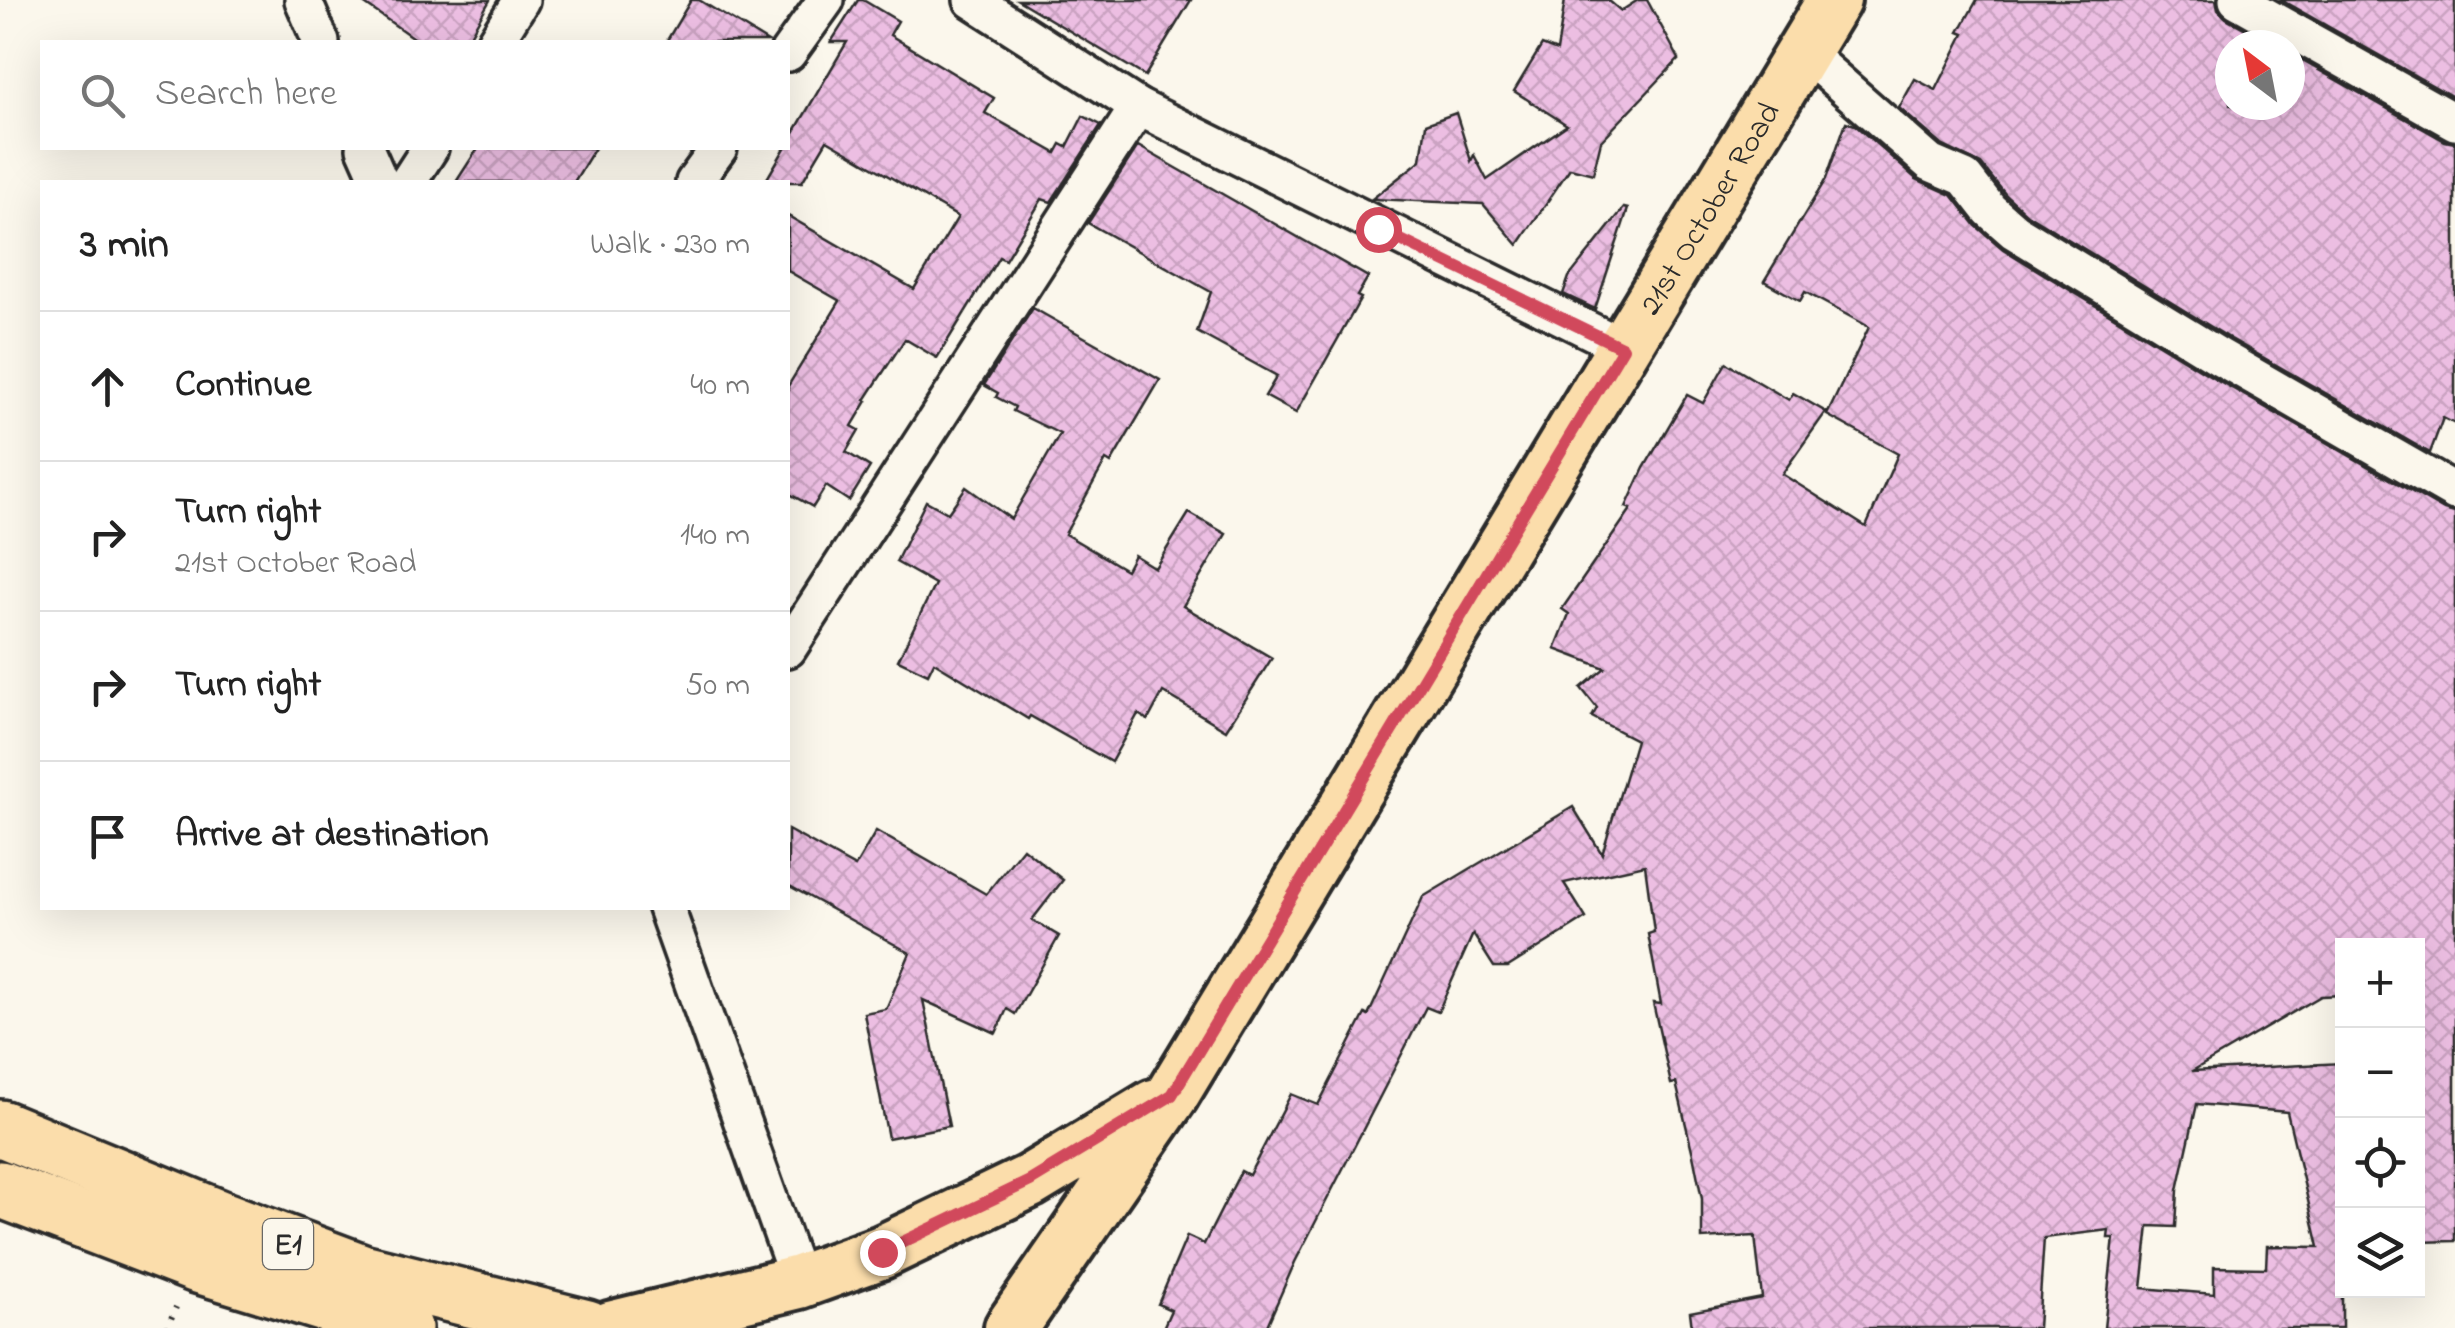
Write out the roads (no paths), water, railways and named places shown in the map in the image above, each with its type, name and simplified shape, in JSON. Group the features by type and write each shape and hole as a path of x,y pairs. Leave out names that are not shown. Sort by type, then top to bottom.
{"highway":[{"name":"E1","path":"0,1128 362,1272 587,1328"},
{"name":"E1","path":"0,1189 198,1265 404,1328"}],"main road":[{"name":"21st October Road","path":"1011,1328 1172,1095 1834,0"},
{"path":"610,1328 799,1282 882,1252 1030,1181 1172,1095"}],"street":[{"path":"304,0 320,40"},
{"path":"495,40 521,0"},
{"path":"790,50 826,0"},
{"path":"972,0 1138,107 1623,348"},
{"path":"2237,0 2455,122"},
{"path":"1802,50 1930,163 1965,178 1990,210 2014,231 2220,357 2455,492"},
{"path":"790,647 1138,107"},
{"path":"366,150 379,180"},
{"path":"409,180 429,150"},
{"path":"695,180 718,150"},
{"path":"667,910 799,1282"}]}
